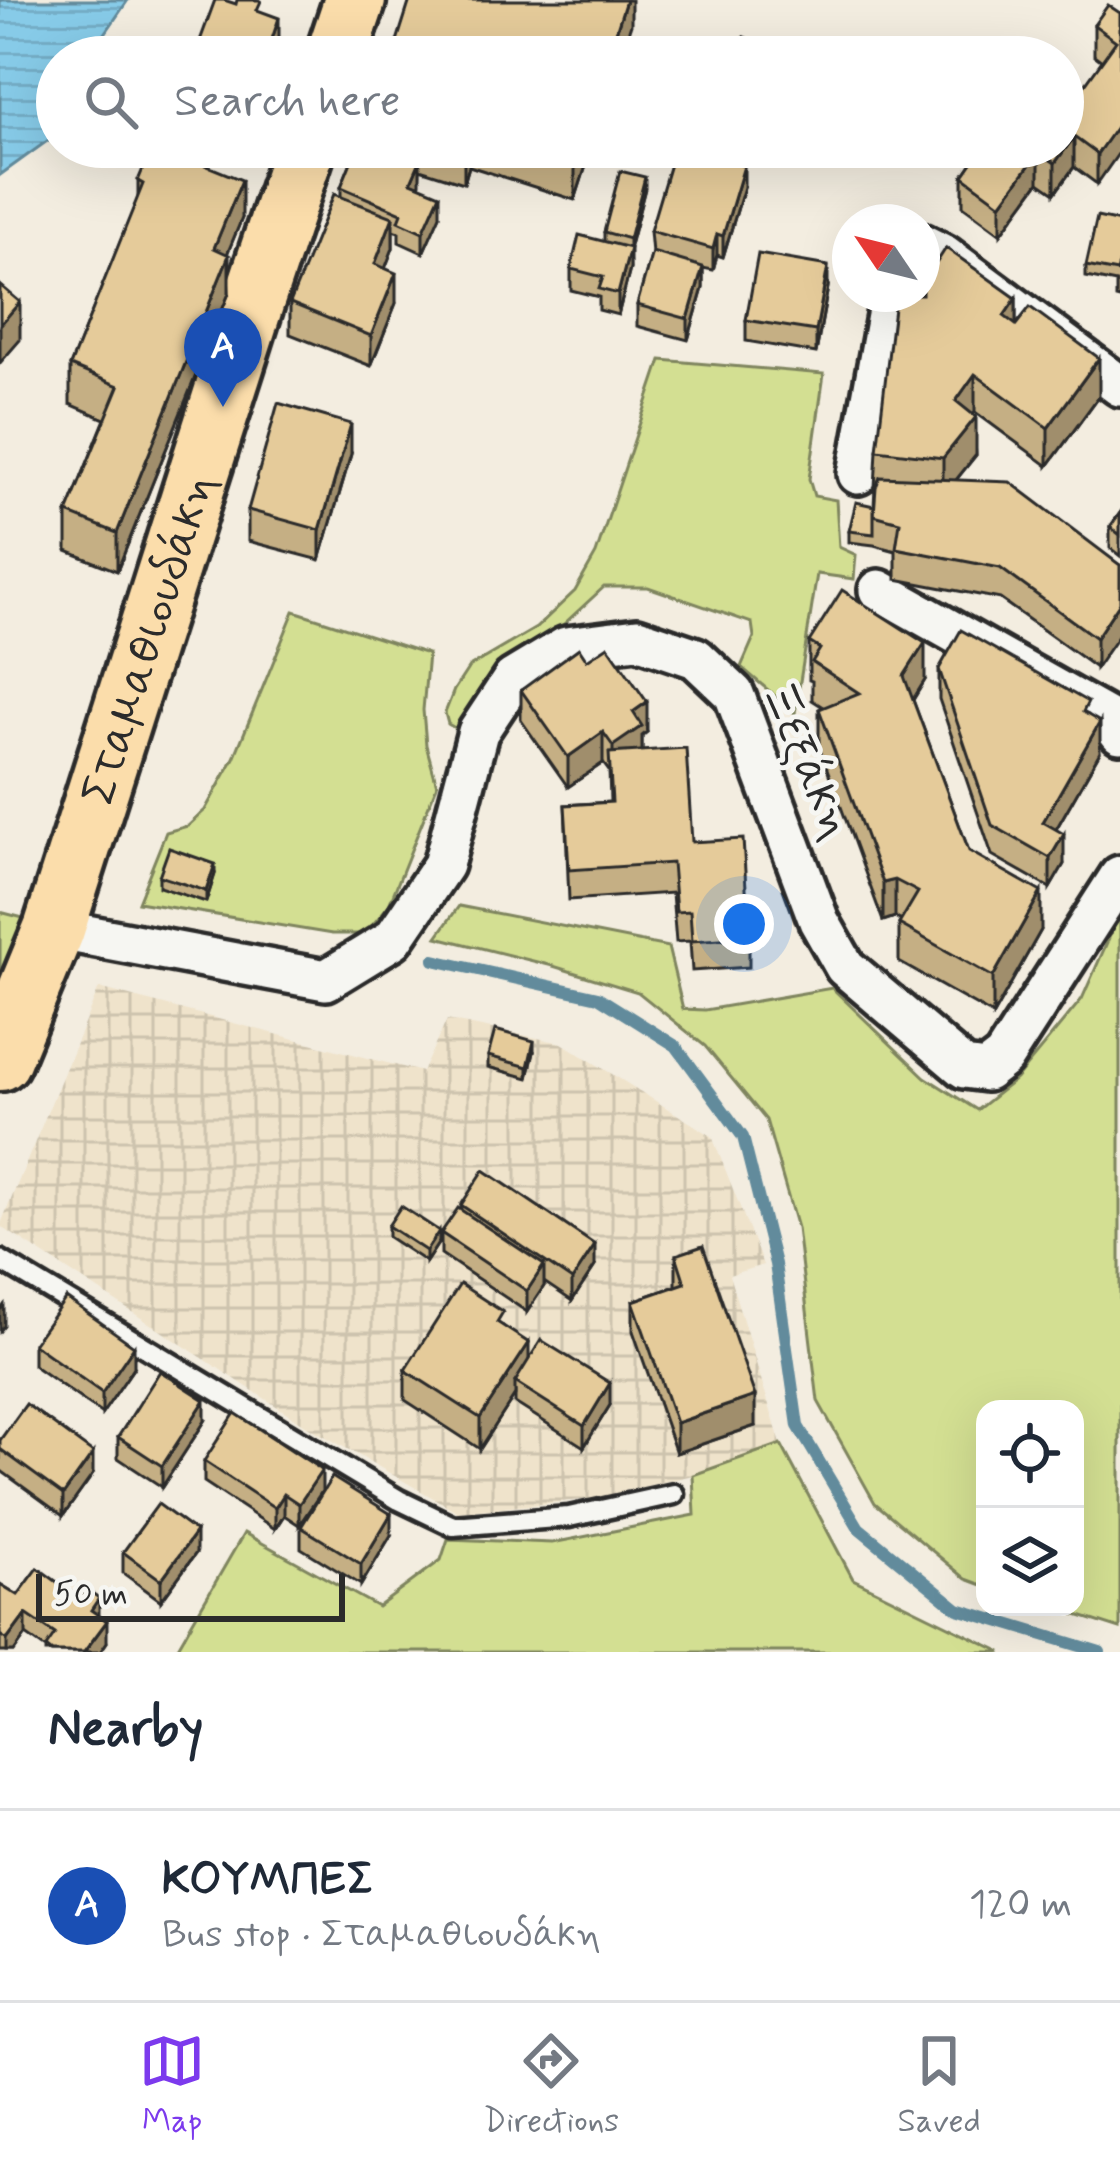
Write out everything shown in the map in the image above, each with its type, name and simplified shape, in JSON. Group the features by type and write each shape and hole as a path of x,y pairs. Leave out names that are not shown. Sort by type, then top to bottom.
{"main road":[{"path":"343,36 355,0"},
{"name":"Σταμαθιουδάκη","path":"0,1060 54,929 298,168"}],"street":[{"path":"940,253 1120,386"},
{"path":"858,474 888,312"},
{"path":"879,590 1110,720 1120,733"},
{"name":"Ξεξάκη","path":"54,929 326,980 393,939 443,866 478,731 513,679 566,647 637,638 696,658 734,694 819,920 845,967 964,1068 986,1071 1004,1058 1120,876"}],"lane":[{"path":"0,1260 399,1501 453,1526 569,1517 674,1495"}],"shaded area":[{"path":"99,988 422,1072 447,1020 562,1043 712,1136 763,1265 729,1275 781,1444 693,1475 592,1499 458,1512 307,1426 0,1226"}],"green space":[{"path":"661,360 824,374 809,479 814,496 836,500 839,547 856,555 854,579 817,574 795,713 741,667 754,637 752,623 648,587 604,587 511,665 455,728 448,724 445,713 469,667 536,628 575,591 596,554"},
{"path":"294,611 428,654 423,710 437,785 389,905 365,934 332,934 138,902 166,832 188,826 205,810 234,758"},
{"path":"459,906 668,947 683,1009 705,1010 832,988 925,1077 977,1110 1016,1079 1082,999 1120,913 1120,1629 1080,1616 1084,1616 1084,1400 976,1400 976,1583 966,1579 875,1503 818,1401 797,1228 766,1120 705,1046 638,992 437,937"},
{"path":"0,912 31,920 0,994"},
{"path":"781,1444 853,1579 1002,1652 175,1652 244,1533 378,1607 441,1560 448,1539 552,1543 695,1515 693,1475"}],"water":[{"path":"0,0 128,0 103,36 36,36 36,149 0,175"}],"building":[{"path":"215,0 236,4 237,0 259,0 257,10 279,18 273,36 202,36"},
{"path":"410,0 626,0 615,36 399,36"},
{"path":"1108,5 1120,13 1120,121 1097,154 1084,144 1084,86 1116,41 1094,25"},
{"path":"143,168 213,168 242,180 214,248 229,255 117,533 67,513 119,386 70,366 143,184 138,181"},
{"path":"349,168 417,168 411,182 440,194 423,232 399,221 402,213 341,187"},
{"path":"669,168 743,168 723,236 717,234 713,249 650,231"},
{"path":"969,168 1027,168 1001,204 963,176"},
{"path":"620,171 645,177 629,239 604,232"},
{"path":"334,194 393,217 375,264 396,273 371,336 290,303"},
{"path":"1097,217 1120,222 1117,272 1086,266"},
{"path":"579,235 630,248 618,294 599,289 603,277 571,269"},
{"path":"946,248 1016,298 1004,316 1016,325 1030,307 1099,358 1048,428 975,374 956,401 976,417 943,458 877,450 893,312 940,312 940,257"},
{"path":"652,252 703,267 688,319 637,305"},
{"path":"758,254 828,266 816,331 746,320"},
{"path":"0,285 20,302 0,325"},
{"path":"278,403 351,424 320,530 248,510"},
{"path":"880,477 1010,482 1120,565 1120,602 1096,638 1000,568 896,548 900,522 874,515"},
{"path":"856,502 874,506 874,534 849,531"},
{"path":"1120,513 1120,535 1110,527"},
{"path":"842,590 925,643 904,676 969,851 1041,892 993,977 899,924 918,892 895,880 883,883 819,709 859,693 812,662 820,649 809,642"},
{"path":"961,630 1088,702 1083,712 1100,722 1043,822 1064,834 1050,858 992,825 939,669"},
{"path":"608,646 647,702 633,712 642,726 613,746 603,732 568,757 521,690 579,648 587,660"},
{"path":"686,748 692,842 743,839 749,937 692,941 690,911 676,912 672,863 569,870 565,805 612,802 609,753"},
{"path":"169,848 215,864 206,891 159,876"},
{"path":"495,1030 534,1041 528,1067 488,1056"},
{"path":"484,1170 595,1245 572,1280 461,1205"},
{"path":"401,1206 439,1231 426,1251 388,1226"},
{"path":"458,1208 544,1265 527,1291 441,1233"},
{"path":"703,1246 755,1396 676,1423 633,1301 685,1283 676,1255"},
{"path":"460,1284 503,1312 497,1322 529,1343 480,1418 405,1370"},
{"path":"66,1298 134,1346 102,1393 33,1344"},
{"path":"541,1340 610,1383 584,1426 515,1382"},
{"path":"160,1371 205,1400 162,1466 118,1437"},
{"path":"26,1404 93,1453 63,1495 0,1449 0,1440"},
{"path":"235,1413 322,1470 299,1504 284,1494 275,1508 204,1461"},
{"path":"332,1477 391,1514 361,1564 301,1527"},
{"path":"158,1504 196,1532 161,1580 123,1552"},
{"path":"38,1568 79,1598 86,1589 99,1598 91,1610 107,1621 84,1652 52,1652 46,1647 55,1634 26,1614 7,1640 0,1635 0,1584 18,1595"}],"waterway":[{"path":"434,960 598,997 676,1046 743,1137 775,1264 798,1426 859,1528 958,1609 1100,1652"}],"place":[{"name":"ΚΟΥΜΠΕΣ","path":"223,407"}]}
